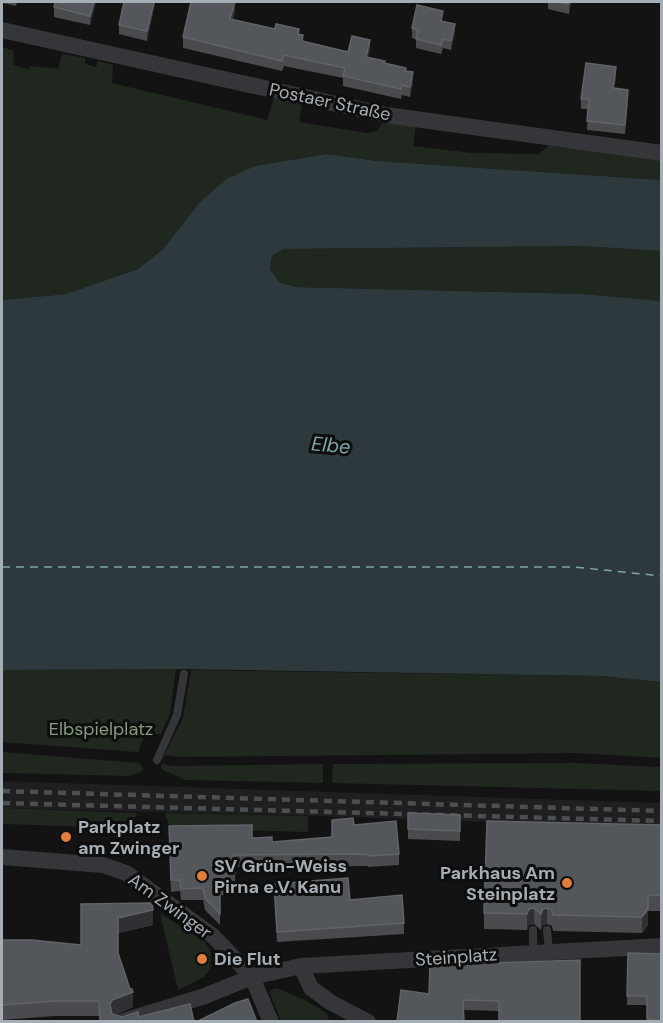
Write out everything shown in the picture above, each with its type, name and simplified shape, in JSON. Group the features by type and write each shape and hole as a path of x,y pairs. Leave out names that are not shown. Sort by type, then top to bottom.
{"street":[{"name":"Postaer Straße","path":"2,30 386,115 662,153"},
{"name":"Am Zwinger","path":"2,857 103,865 126,873 213,936 252,977"},
{"name":"Steinplatz","path":"120,1022 202,997 252,977 301,966 662,946"},
{"path":"301,966 311,988 330,1002 368,1022"},
{"path":"252,977 271,1022"}],"lane":[{"path":"157,760 177,715 184,674"},
{"path":"533,930 541,952"},
{"path":"541,952 547,930"}],"shaded area":[{"path":"2,781 661,803 662,828 2,808"}],"green space":[{"path":"2,47 14,51 13,65 28,69 30,66 58,69 62,54 85,58 85,64 96,67 98,61 113,65 112,83 267,120 274,98 302,104 299,122 367,133 377,131 385,120 416,125 413,146 472,153 538,154 550,145 661,159 661,180 377,161 326,154 255,166 200,202 163,249 138,269 66,294 2,300"},
{"path":"583,246 661,251 661,301 584,294 295,287 279,282 270,269 272,256 284,249"},
{"name":"Elbspielplatz","path":"176,669 170,713 161,734 145,734 138,752 2,742 2,670"},
{"path":"191,670 602,676 661,682 661,758 576,753 179,757 164,755 183,718"},
{"path":"2,752 139,763 143,768 142,771 129,776 2,773"},
{"path":"575,763 661,767 661,791 332,783 333,764"},
{"path":"162,764 174,766 323,764 323,783 185,780 161,769"},
{"path":"2,808 137,813 129,828 2,824"},
{"path":"164,813 308,816 308,832 171,828"},
{"path":"160,913 205,942 211,951 210,969 204,977 178,990"},
{"path":"277,988 307,1001 326,1013 330,1021 281,1021 269,991"}],"water":[{"name":"Elbe","path":"326,154 377,161 661,180 661,251 583,246 284,249 272,256 270,269 279,282 295,287 584,294 661,301 661,682 602,676 176,669 2,670 2,300 66,294 138,269 163,249 200,202 228,178 255,166"}],"building":[{"path":"55,2 94,2 90,16 54,7"},
{"path":"124,2 154,2 147,31 119,25"},
{"path":"191,2 235,2 230,19 275,29 276,24 299,29 298,34 303,35 302,41 348,52 352,36 370,40 366,57 385,61 384,63 413,72 410,87 402,85 401,89 343,76 345,68 284,55 282,61 183,37"},
{"path":"417,5 443,11 441,21 455,24 451,41 443,39 441,45 416,39 418,30 412,28"},
{"path":"586,63 616,67 613,88 628,90 625,125 587,121 589,99 581,99"},
{"path":"408,813 460,815 460,831 408,829"},
{"path":"353,818 354,825 396,821 399,854 368,856 368,854 234,855 235,873 227,873 227,883 220,884 220,914 205,898 203,888 181,889 180,880 171,880 169,826 252,825 252,838 272,837 272,842 332,837 332,820"},
{"name":"Parkhaus Am Steinplatz","path":"487,821 662,825 662,895 648,895 648,909 642,917 553,915 552,910 547,908 543,909 541,914 534,908 529,909 527,914 484,913"},
{"path":"348,878 350,900 402,895 404,923 277,932 274,884"},
{"path":"152,903 153,910 118,918 118,953 133,992 112,1000 110,1005 112,1014 122,1017 138,1012 139,1017 190,1004 194,1022 100,1022 99,1001 55,1001 2,1005 2,940 32,940 81,945 81,904"},
{"path":"628,953 662,954 662,1022 647,1019 647,996 627,996"},
{"path":"580,960 580,1021 499,1022 499,1001 463,1000 464,1022 397,1022 401,990 429,994 430,965"},
{"path":"248,999 257,1022 196,1022 235,1003"}],"ferry route":[{"path":"2,567 574,567 662,576"}],"railway":[{"path":"2,791 662,811"},
{"path":"2,803 662,821"}],"place":[{"name":"Parkplatz am Zwinger","path":"66,837"},
{"name":"SV Grün-Weiss Pirna e.V. Kanu","path":"202,876"},
{"name":"Parkhaus Am Steinplatz","path":"567,883"},
{"name":"Die Flut","path":"202,959"}]}
